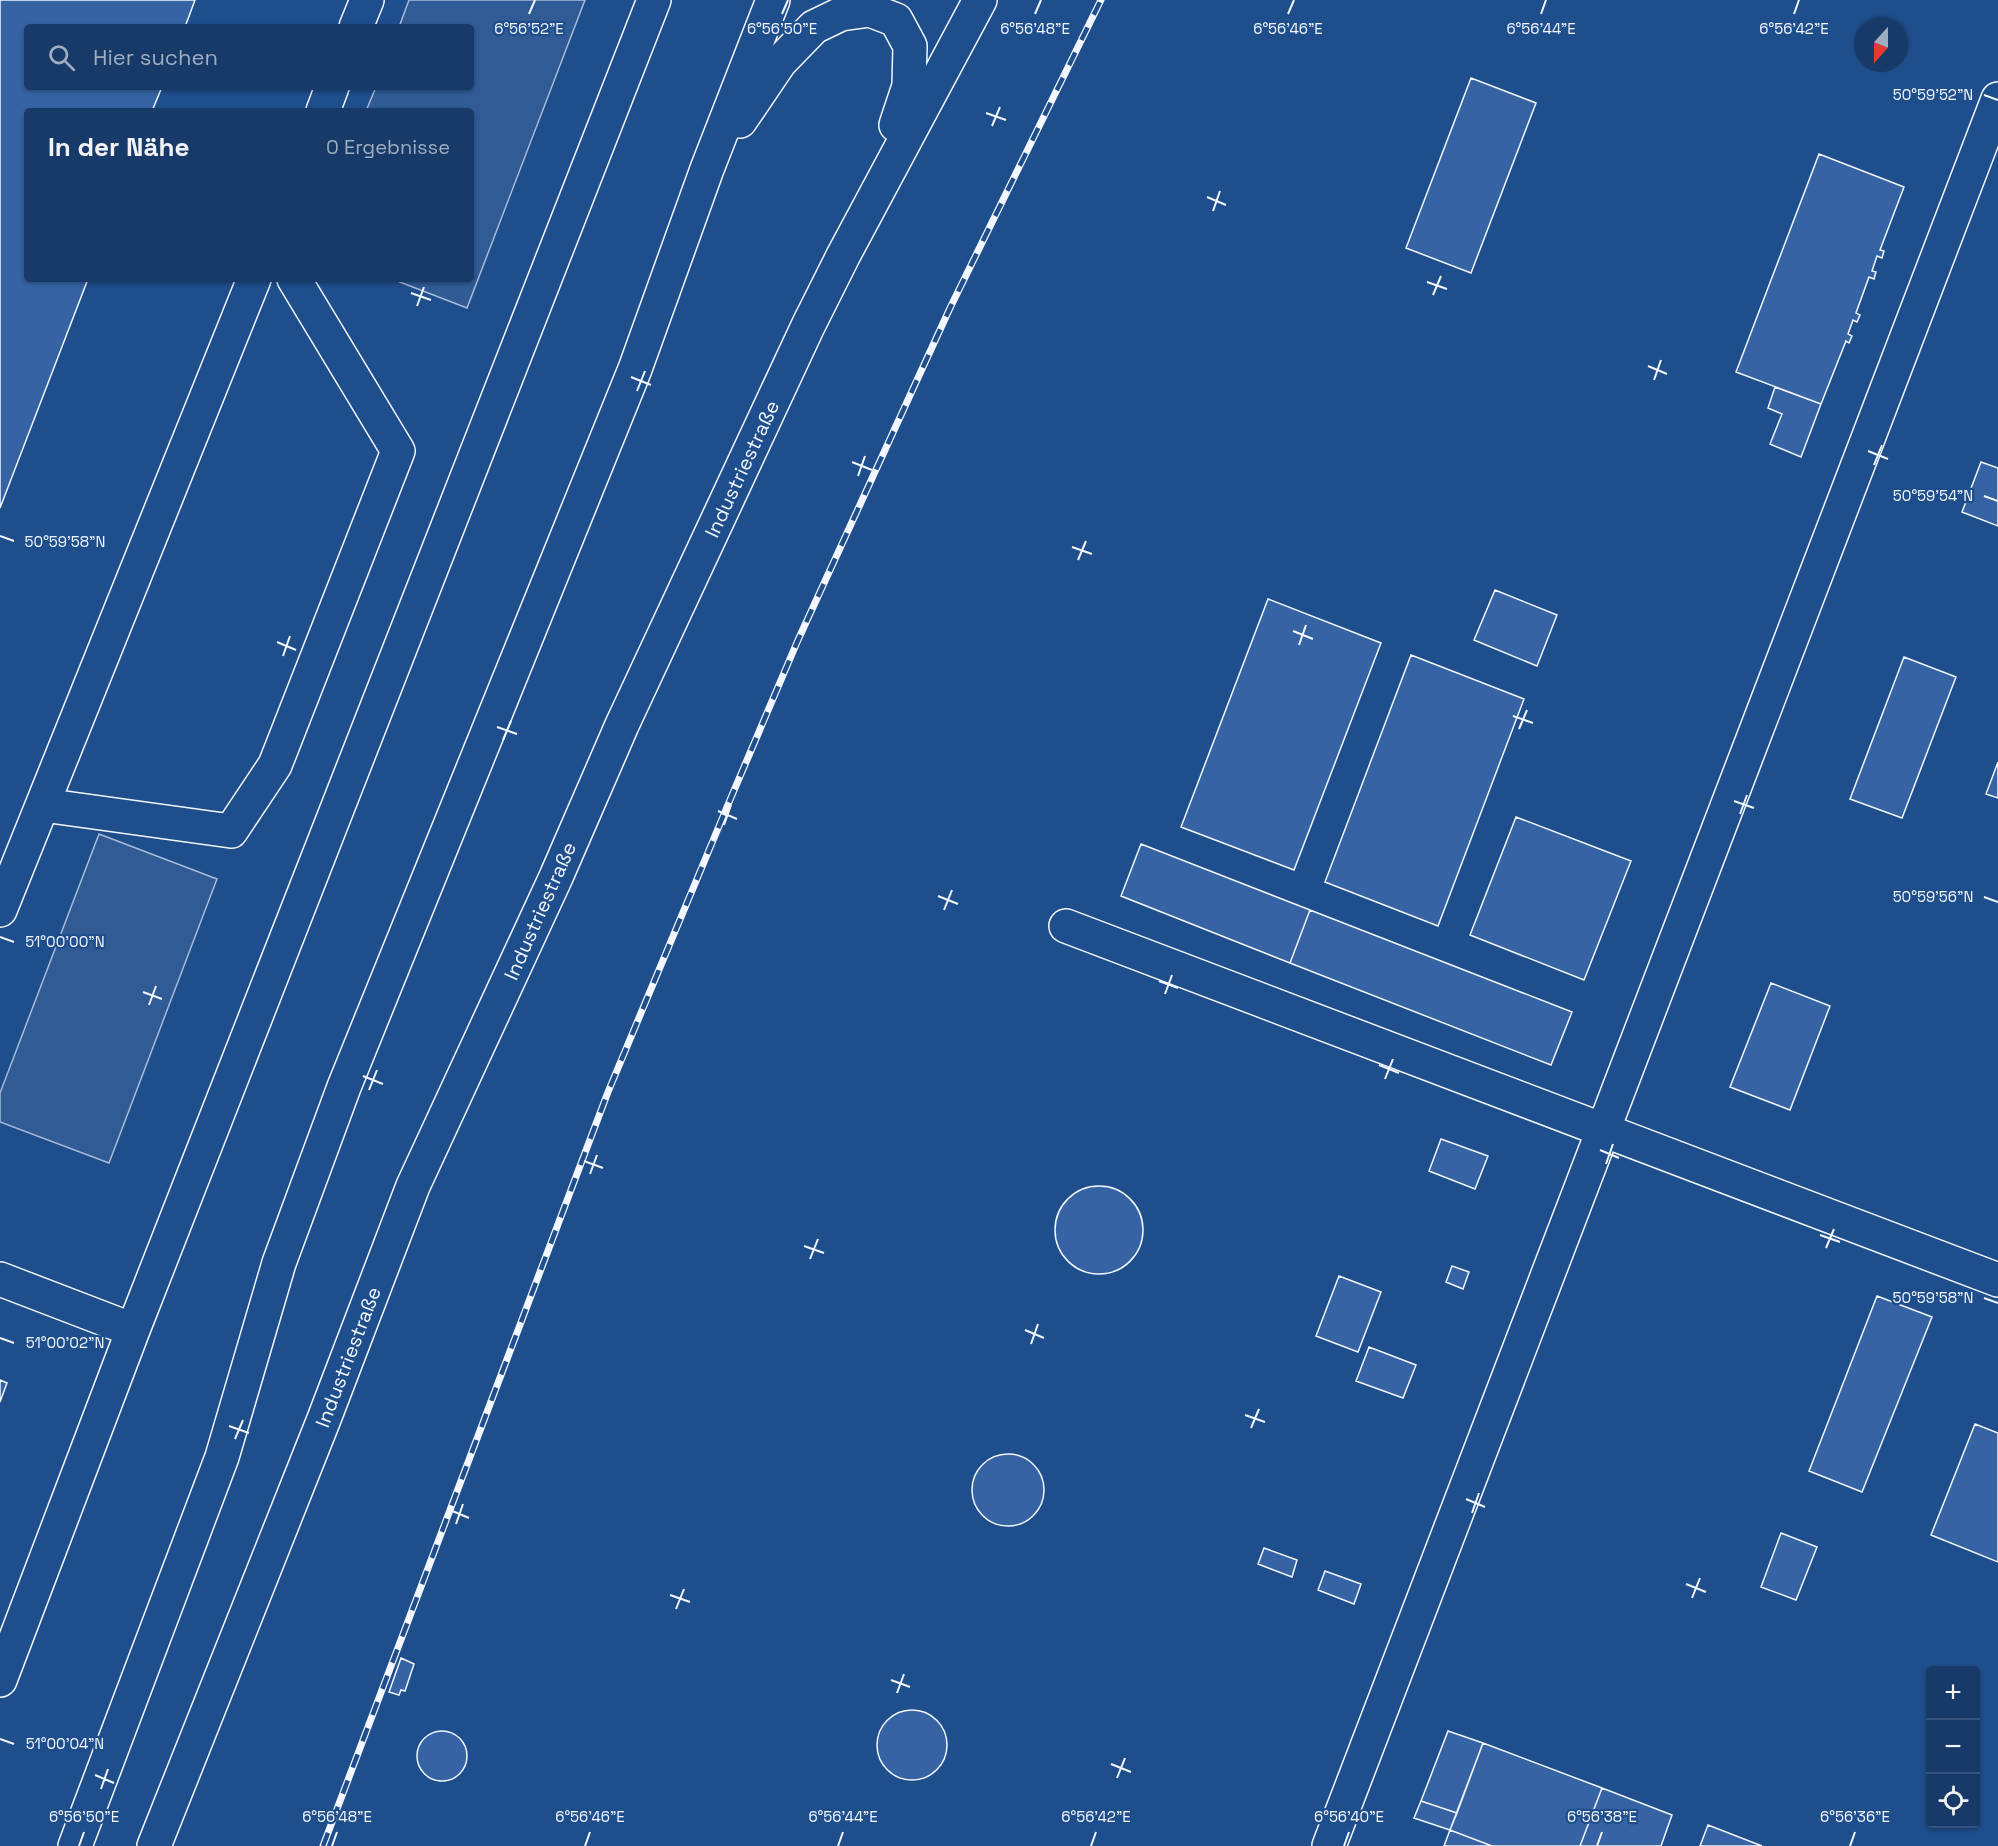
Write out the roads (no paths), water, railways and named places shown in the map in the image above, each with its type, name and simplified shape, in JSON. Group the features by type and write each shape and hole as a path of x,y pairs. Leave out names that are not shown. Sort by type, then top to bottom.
{"main road":[{"path":"357,24 367,0"},
{"path":"0,1680 133,1330 654,0"},
{"path":"75,1846 222,1457 279,1263 344,1087 634,369 707,169 773,0"},
{"name":"Industriestraße","path":"154,1846 324,1419 413,1186 556,877 627,714 843,256 980,0"},
{"path":"707,169 780,62 814,27 841,14 870,9 896,20 910,46 909,86 897,124 843,256"},
{"path":"323,108 331,90"},
{"path":"1329,1846 1998,99"},
{"path":"0,910 253,282"},
{"path":"43,804 231,831 276,765 398,452 296,282"},
{"path":"1066,926 1998,1280"},
{"path":"0,1279 133,1330"}],"railway":[{"path":"323,1846 608,1092 727,807 798,640 950,308 1101,0"}]}
